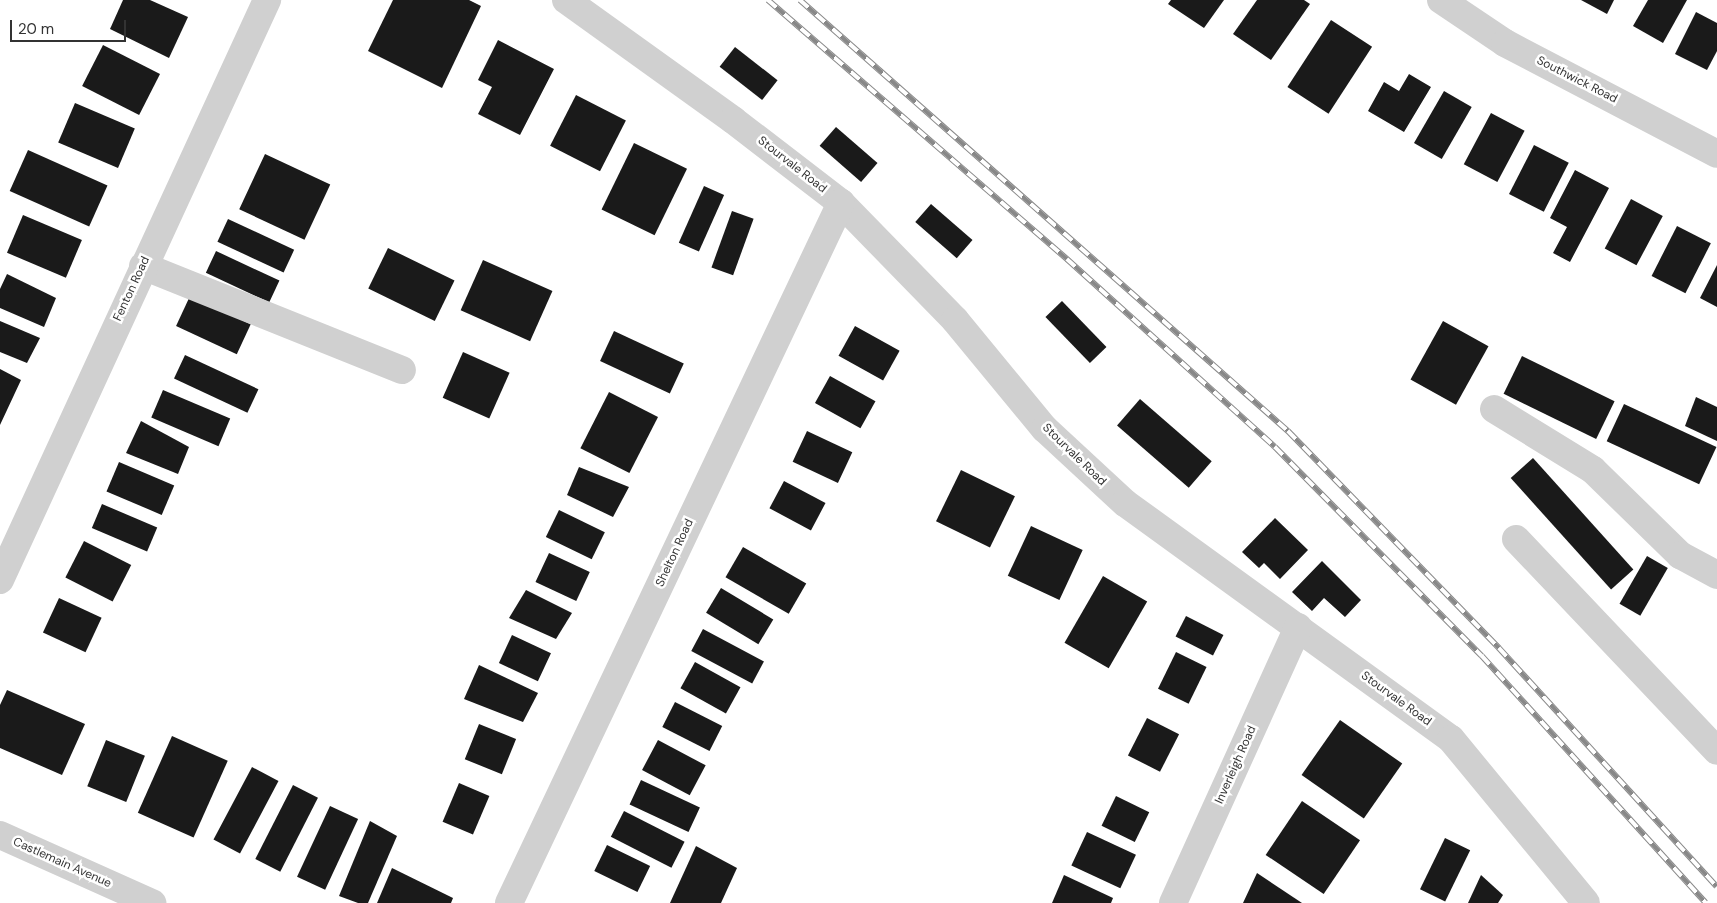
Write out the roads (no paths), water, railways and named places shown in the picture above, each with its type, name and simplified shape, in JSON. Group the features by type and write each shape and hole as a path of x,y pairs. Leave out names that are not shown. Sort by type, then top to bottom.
{"street":[{"name":"Fenton Road","path":"0,580 267,0"},
{"name":"Stourvale Road","path":"566,0 733,120 841,203 955,320 1045,429 1125,504 1298,626 1451,740 1586,903"},
{"name":"Southwick Road","path":"1441,0 1505,43 1717,154"},
{"name":"Shelton Road","path":"509,903 841,203"},
{"path":"143,266 402,370"},
{"path":"1494,409 1592,470 1680,555 1717,575"},
{"path":"1516,539 1717,751"},
{"name":"Inverleigh Road","path":"1173,903 1298,626"},
{"name":"Castlemain Avenue","path":"0,835 152,903"}],"railway":[{"path":"768,0 1067,259 1275,447 1482,656 1706,903"},
{"path":"800,0 1288,431 1499,648 1717,887"}]}
